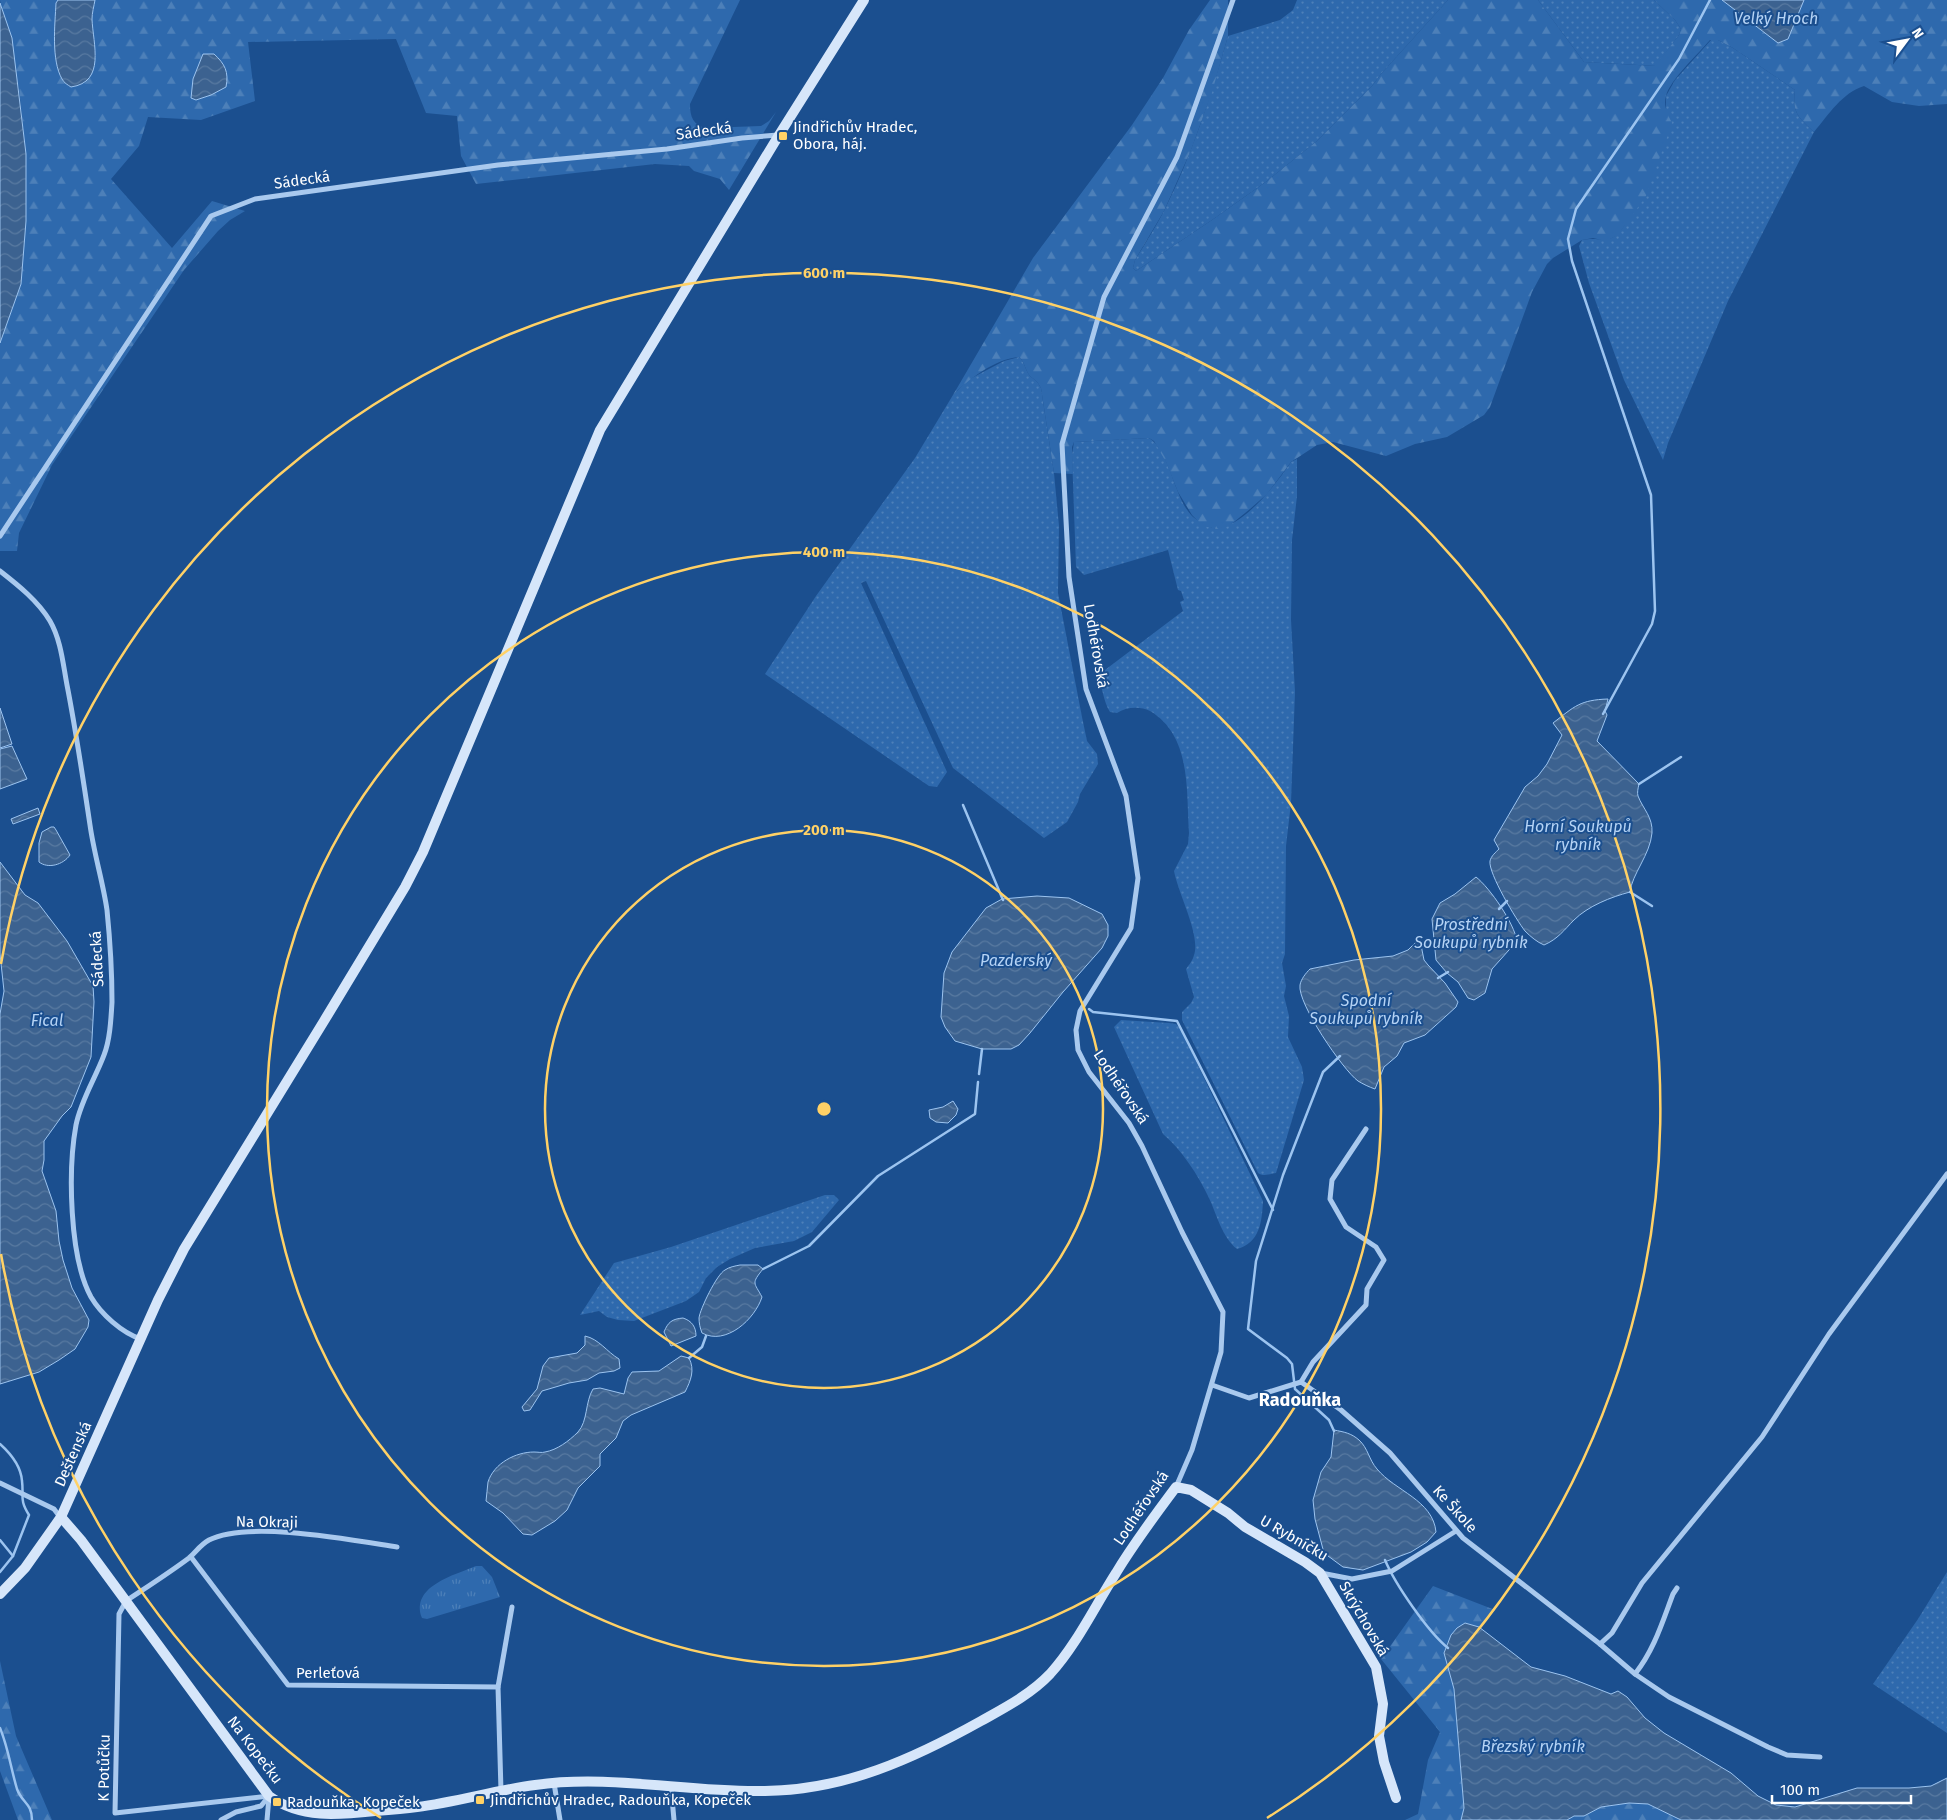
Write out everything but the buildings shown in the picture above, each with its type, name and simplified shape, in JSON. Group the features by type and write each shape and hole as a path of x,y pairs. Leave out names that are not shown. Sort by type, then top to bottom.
{"main road":[{"name":"Deštenská","path":"60,1517 184,1249 261,1126 405,887 423,852 600,430 779,135 864,0"},
{"name":"U Rybníčku","path":"1176,1487 1191,1490 1228,1513 1245,1527 1305,1562 1320,1573"},
{"name":"Lodhéřovská","path":"671,1787 765,1792 814,1788 874,1773 909,1759 1016,1702 1049,1675 1071,1646 1139,1537 1176,1487"},
{"path":"0,1594 25,1568 60,1517"},
{"name":"Na Kopečku","path":"60,1517 73,1528 269,1796 283,1805 310,1812 334,1815 381,1815 554,1782 580,1780 613,1781 671,1787"},
{"name":"Skrýchovská","path":"1320,1573 1376,1667 1383,1704 1380,1736 1382,1753 1396,1798"}],"street":[{"name":"Lodhéřovská","path":"1176,1487 1192,1450 1212,1385 1221,1352 1224,1312 1182,1232 1142,1146 1128,1123 1088,1072 1078,1050 1076,1030 1080,1011 1131,928 1138,878 1126,796 1086,689 1069,577 1062,444 1104,296 1177,157 1233,0"},
{"name":"Sádecká","path":"0,536 211,216 255,199 498,165 667,149 742,138 779,135"},
{"name":"Sádecká","path":"0,571 36,603 50,622 59,644 77,734 92,840 107,910 112,1002 109,1033 105,1054 86,1094 76,1123 73,1148 72,1205 80,1269 96,1306 133,1336 141,1339"},
{"path":"1212,1385 1249,1398 1300,1382 1313,1362 1366,1305 1367,1289 1384,1260 1376,1247 1346,1227 1330,1198 1332,1180 1366,1129"},
{"path":"1600,1644 1612,1633 1642,1583 1762,1437 1829,1334 1947,1174"},
{"name":"Ke Škole","path":"1300,1382 1341,1410 1390,1453 1463,1538 1600,1644 1635,1674 1669,1697 1768,1747 1787,1755 1820,1756"},
{"name":"Deštenská","path":"0,1483 54,1509 60,1517"},
{"name":"U Rybníčku","path":"1320,1573 1352,1579 1392,1571 1456,1531"},
{"name":"Na Okraji","path":"126,1601 191,1556 201,1545 219,1536 242,1532 270,1532 324,1536 397,1547"},
{"name":"Perleťová","path":"191,1556 288,1685 498,1686"},
{"path":"1635,1674 1654,1645 1677,1588"},
{"name":"K Potůčku","path":"126,1601 119,1614 116,1813 269,1796"},
{"path":"501,1791 498,1686 512,1607"},
{"path":"554,1782 560,1820"},
{"path":"671,1787 674,1820"},
{"path":"221,1820 236,1812 261,1806 269,1796"},
{"path":"267,1820 269,1796"}],"green space":[{"path":"0,0 58,0 55,28 56,64 96,58 92,18 95,0 740,0 690,104 692,117 695,123 706,128 761,126 769,121 776,112 729,190 720,179 694,171 689,166 655,164 476,184 461,156 457,116 426,113 396,39 248,42 255,101 201,120 148,117 139,146 111,179 172,248 212,201 245,211 230,220 218,231 184,270 52,465 19,533 17,551 0,551 0,343 21,284 26,221 26,154 19,89"},
{"path":"1210,0 1228,0 1228,36 1212,92 1191,150 1164,211 1135,260 1133,268 1136,271 1267,181 1317,141 1372,86 1448,0 1538,0 1584,62 1655,66 1679,35 1681,29 1675,20 1654,0 1722,0 1778,43 1788,39 1804,0 1947,0 1947,104 1919,106 1892,102 1864,86 1842,99 1814,132 1797,114 1794,104 1795,90 1733,48 1718,40 1710,40 1678,75 1668,90 1665,103 1672,123 1646,196 1618,235 1606,241 1593,238 1582,240 1553,258 1547,264 1532,292 1490,407 1484,415 1447,437 1415,444 1386,456 1333,442 1317,445 1291,462 1267,494 1250,509 1229,526 1217,529 1203,526 1192,515 1178,492 1166,462 1154,441 1149,438 1074,442 1072,447 1073,474 1054,473 1041,388 1028,374 1023,361 1019,357 1001,362 983,371 953,395 1033,258 1132,125 1163,78 1189,30"},
{"path":"1297,0 1448,0 1372,86 1317,141 1267,181 1136,271 1133,268 1135,260 1164,211 1192,147 1208,103 1228,36 1280,20 1293,10"},
{"path":"1538,0 1654,0 1675,20 1681,29 1679,35 1656,66 1584,62"},
{"path":"1711,40 1718,40 1733,48 1795,90 1794,104 1797,114 1814,132 1728,301 1668,443 1663,460 1624,380 1589,283 1579,246 1582,240 1610,239 1624,226 1666,110 1666,96 1675,80"},
{"path":"1019,357 1023,361 1028,374 1041,388 1054,473 1059,526 1058,593 1087,741 1097,754 1098,764 1080,794 1078,802 1067,822 1044,838 953,768 866,581 861,583 947,772 937,787 929,786 765,674 816,596 915,458 953,395 968,380 1004,361"},
{"path":"1149,438 1162,453 1186,508 1194,518 1212,528 1223,527 1246,514 1267,493 1291,462 1297,459 1297,496 1292,540 1291,620 1295,692 1291,803 1286,846 1285,954 1282,963 1286,986 1284,996 1289,1016 1288,1037 1302,1067 1304,1080 1276,1173 1267,1175 1258,1173 1182,1020 1182,1012 1194,997 1186,969 1193,959 1195,947 1192,926 1174,871 1188,844 1189,833 1186,783 1180,750 1164,722 1150,711 1142,708 1133,708 1117,713 1110,712 1097,676 1183,611 1180,602 1184,600 1181,591 1178,590 1168,550 1084,575 1076,567 1072,455 1074,442"},
{"path":"1121,1020 1169,1023 1176,1024 1180,1028 1263,1201 1262,1216 1258,1230 1251,1242 1245,1246 1237,1249 1227,1238 1195,1172 1183,1155 1163,1134 1114,1027"},
{"path":"825,1195 834,1195 839,1200 812,1232 794,1241 755,1248 730,1259 717,1267 706,1278 699,1292 686,1301 634,1321 607,1317 599,1311 580,1315 614,1263 671,1247"},
{"path":"476,1566 482,1566 492,1577 500,1597 427,1619 422,1618 420,1607 422,1598 428,1590 447,1578"},
{"path":"1947,1572 1947,1733 1873,1684 1918,1619"},
{"path":"1433,1586 1495,1610 1479,1627 1465,1623 1457,1628 1447,1643 1444,1653 1454,1689 1464,1808 1461,1820 1405,1820 1418,1814 1428,1760 1440,1732 1381,1659"},
{"path":"0,1661 16,1736 52,1820 18,1820 0,1771"},
{"path":"1629,1803 1648,1804 1681,1820 1567,1820 1574,1816 1584,1816 1601,1807"}],"water":[{"path":"58,0 95,0 92,19 95,50 93,70 89,78 82,84 71,87 62,79 56,62 55,31 56,3"},
{"name":"Velký Hroch","path":"1722,0 1804,0 1788,39 1778,43"},
{"path":"0,3 12,38 26,154 26,221 21,284 0,343"},
{"path":"203,54 214,54 221,61 227,77 226,87 196,100 191,98 193,79"},
{"name":"Horní Soukupů rybník","path":"1608,699 1605,711 1607,715 1597,741 1639,784 1638,796 1651,822 1651,841 1631,885 1630,892 1608,899 1586,910 1557,937 1544,945 1525,931 1498,886 1490,861 1499,849 1494,840 1525,787 1538,776 1547,764 1562,735 1553,723 1578,705"},
{"path":"0,708 12,744 0,748"},
{"path":"12,746 27,779 0,789 0,749"},
{"path":"38,808 40,814 13,824 11,819"},
{"path":"54,827 70,855 55,865 47,865 39,862 39,843 42,832"},
{"name":"Fical","path":"0,862 25,895 38,903 67,941 93,986 94,1002 91,1057 71,1107 44,1141 42,1171 56,1211 63,1260 72,1288 89,1320 88,1327 75,1349 59,1360 39,1372 0,1384 0,1014 4,991 0,954"},
{"name":"Prostřední Soukupů rybník","path":"1476,877 1501,906 1517,941 1492,969 1485,993 1474,1000 1468,998 1458,982 1436,960 1432,919 1440,903"},
{"name":"Pazderský","path":"1037,896 1069,898 1102,914 1108,925 1108,936 1102,948 1019,1045 1011,1049 982,1049 955,1041 945,1027 941,1017 944,973 952,952 986,908 1002,899"},
{"name":"Spodní Soukupů rybník","path":"1417,941 1421,945 1424,960 1445,983 1458,1002 1456,1007 1425,1035 1404,1043 1397,1056 1384,1067 1375,1089 1358,1081 1332,1051 1306,1006 1301,994 1300,985 1310,969 1354,960 1393,956 1408,950"},
{"path":"953,1101 958,1109 956,1115 948,1123 936,1122 930,1118 929,1110 943,1107"},
{"path":"740,1265 758,1265 763,1269 755,1280 762,1297 753,1314 730,1333 721,1336 711,1336 702,1333 699,1318 709,1292 725,1270"},
{"path":"683,1318 693,1325 696,1336 671,1346 664,1332 671,1322"},
{"path":"585,1336 595,1340 619,1359 620,1368 614,1371 599,1373 587,1380 542,1391 530,1410 524,1411 522,1407 537,1389 543,1366 549,1358 577,1353 585,1345"},
{"path":"681,1356 689,1358 692,1367 685,1392 631,1415 623,1421 616,1438 600,1454 600,1466 578,1488 567,1510 555,1521 532,1535 523,1534 503,1513 486,1501 488,1482 500,1464 520,1454 544,1452 554,1449 567,1442 578,1432 581,1428 593,1389 600,1388 624,1394 628,1378 632,1372 659,1371"},
{"path":"1334,1430 1350,1434 1359,1440 1377,1469 1393,1484 1421,1504 1428,1512 1436,1532 1427,1542 1411,1552 1363,1570 1343,1567 1324,1553 1315,1519 1313,1500 1321,1472 1331,1457"},
{"name":"Březský rybník","path":"1465,1623 1479,1627 1531,1667 1565,1676 1611,1694 1618,1691 1627,1697 1645,1718 1664,1733 1731,1773 1758,1796 1776,1805 1795,1807 1857,1788 1931,1786 1947,1778 1947,1820 1681,1820 1648,1804 1629,1803 1601,1807 1584,1816 1574,1816 1567,1820 1461,1820 1464,1808 1454,1689 1444,1653 1451,1635"}],"waterway":[{"path":"1603,714 1652,624 1655,611 1651,495 1572,261 1568,239 1576,209 1679,59 1710,0"},
{"path":"1639,784 1681,757"},
{"path":"963,805 1003,900"},
{"path":"1630,892 1652,906"},
{"path":"1499,909 1507,901"},
{"path":"1438,978 1448,972"},
{"path":"1089,1009 1093,1012 1177,1021 1273,1210"},
{"path":"979,1074 982,1049"},
{"path":"1334,1431 1329,1420 1295,1389 1292,1364 1287,1358 1248,1329 1256,1261 1283,1175 1323,1072 1340,1056"},
{"path":"763,1269 809,1246 878,1176 975,1114 978,1082"},
{"path":"689,1358 702,1347 706,1336"},
{"path":"0,1444 20,1470 23,1501 29,1515 13,1556"},
{"path":"0,1540 13,1556 0,1572"},
{"path":"1385,1560 1396,1582 1413,1607 1431,1631 1448,1648"},
{"path":"0,1728 17,1789 29,1806 32,1820"}],"place":[{"name":"Jindřichův Hradec, Obora, háj.","path":"783,136"},
{"name":"Jindřichův Hradec, Radouňka, Kopeček","path":"480,1800"},
{"name":"Radouňka, Kopeček","path":"277,1802"}],"district":[{"name":"Radouňka","path":"1300,1400"}]}
